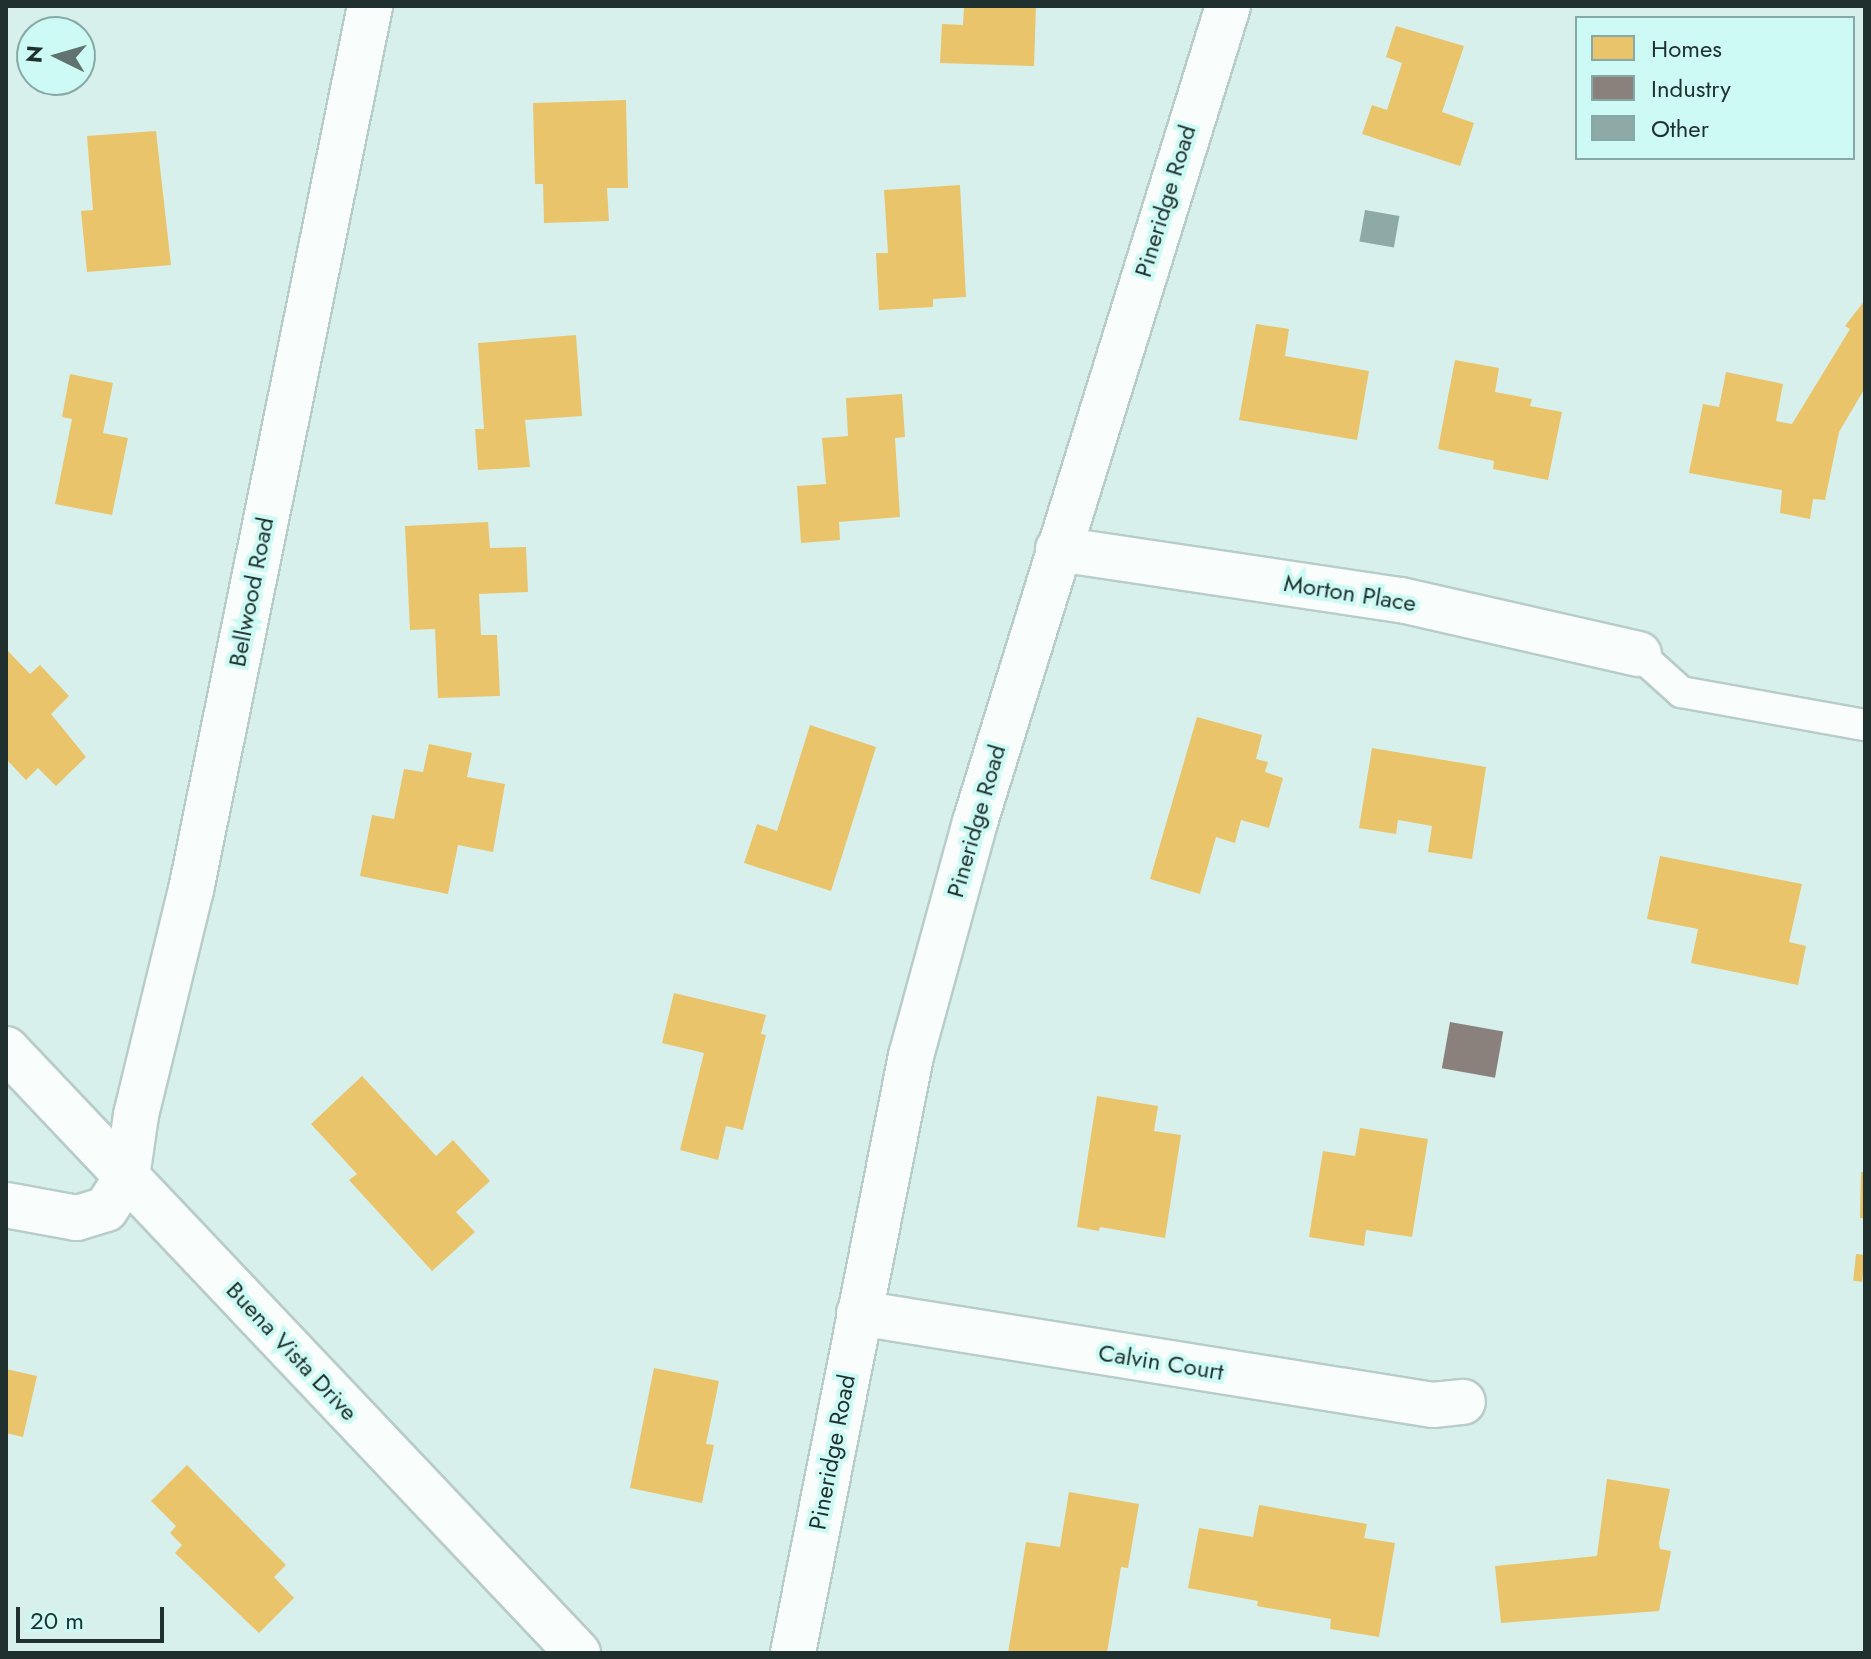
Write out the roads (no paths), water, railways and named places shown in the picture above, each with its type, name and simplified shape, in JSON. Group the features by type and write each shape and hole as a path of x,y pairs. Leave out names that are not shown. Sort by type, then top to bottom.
{"street":[{"name":"Bellwood Road","path":"127,1177 136,1115 194,874 370,6"},
{"name":"Pineridge Road","path":"793,1653 911,1056 975,822 1228,6"},
{"name":"Morton Place","path":"1058,549 1401,600 1639,654"},
{"name":"Buena Vista Drive","path":"6,1049 578,1653"},
{"path":"6,1205 77,1218 106,1209 127,1177"},
{"name":"Calvin Court","path":"859,1313 1433,1405 1463,1402"}],"lane":[{"path":"1639,654 1681,692 1865,725"}]}
